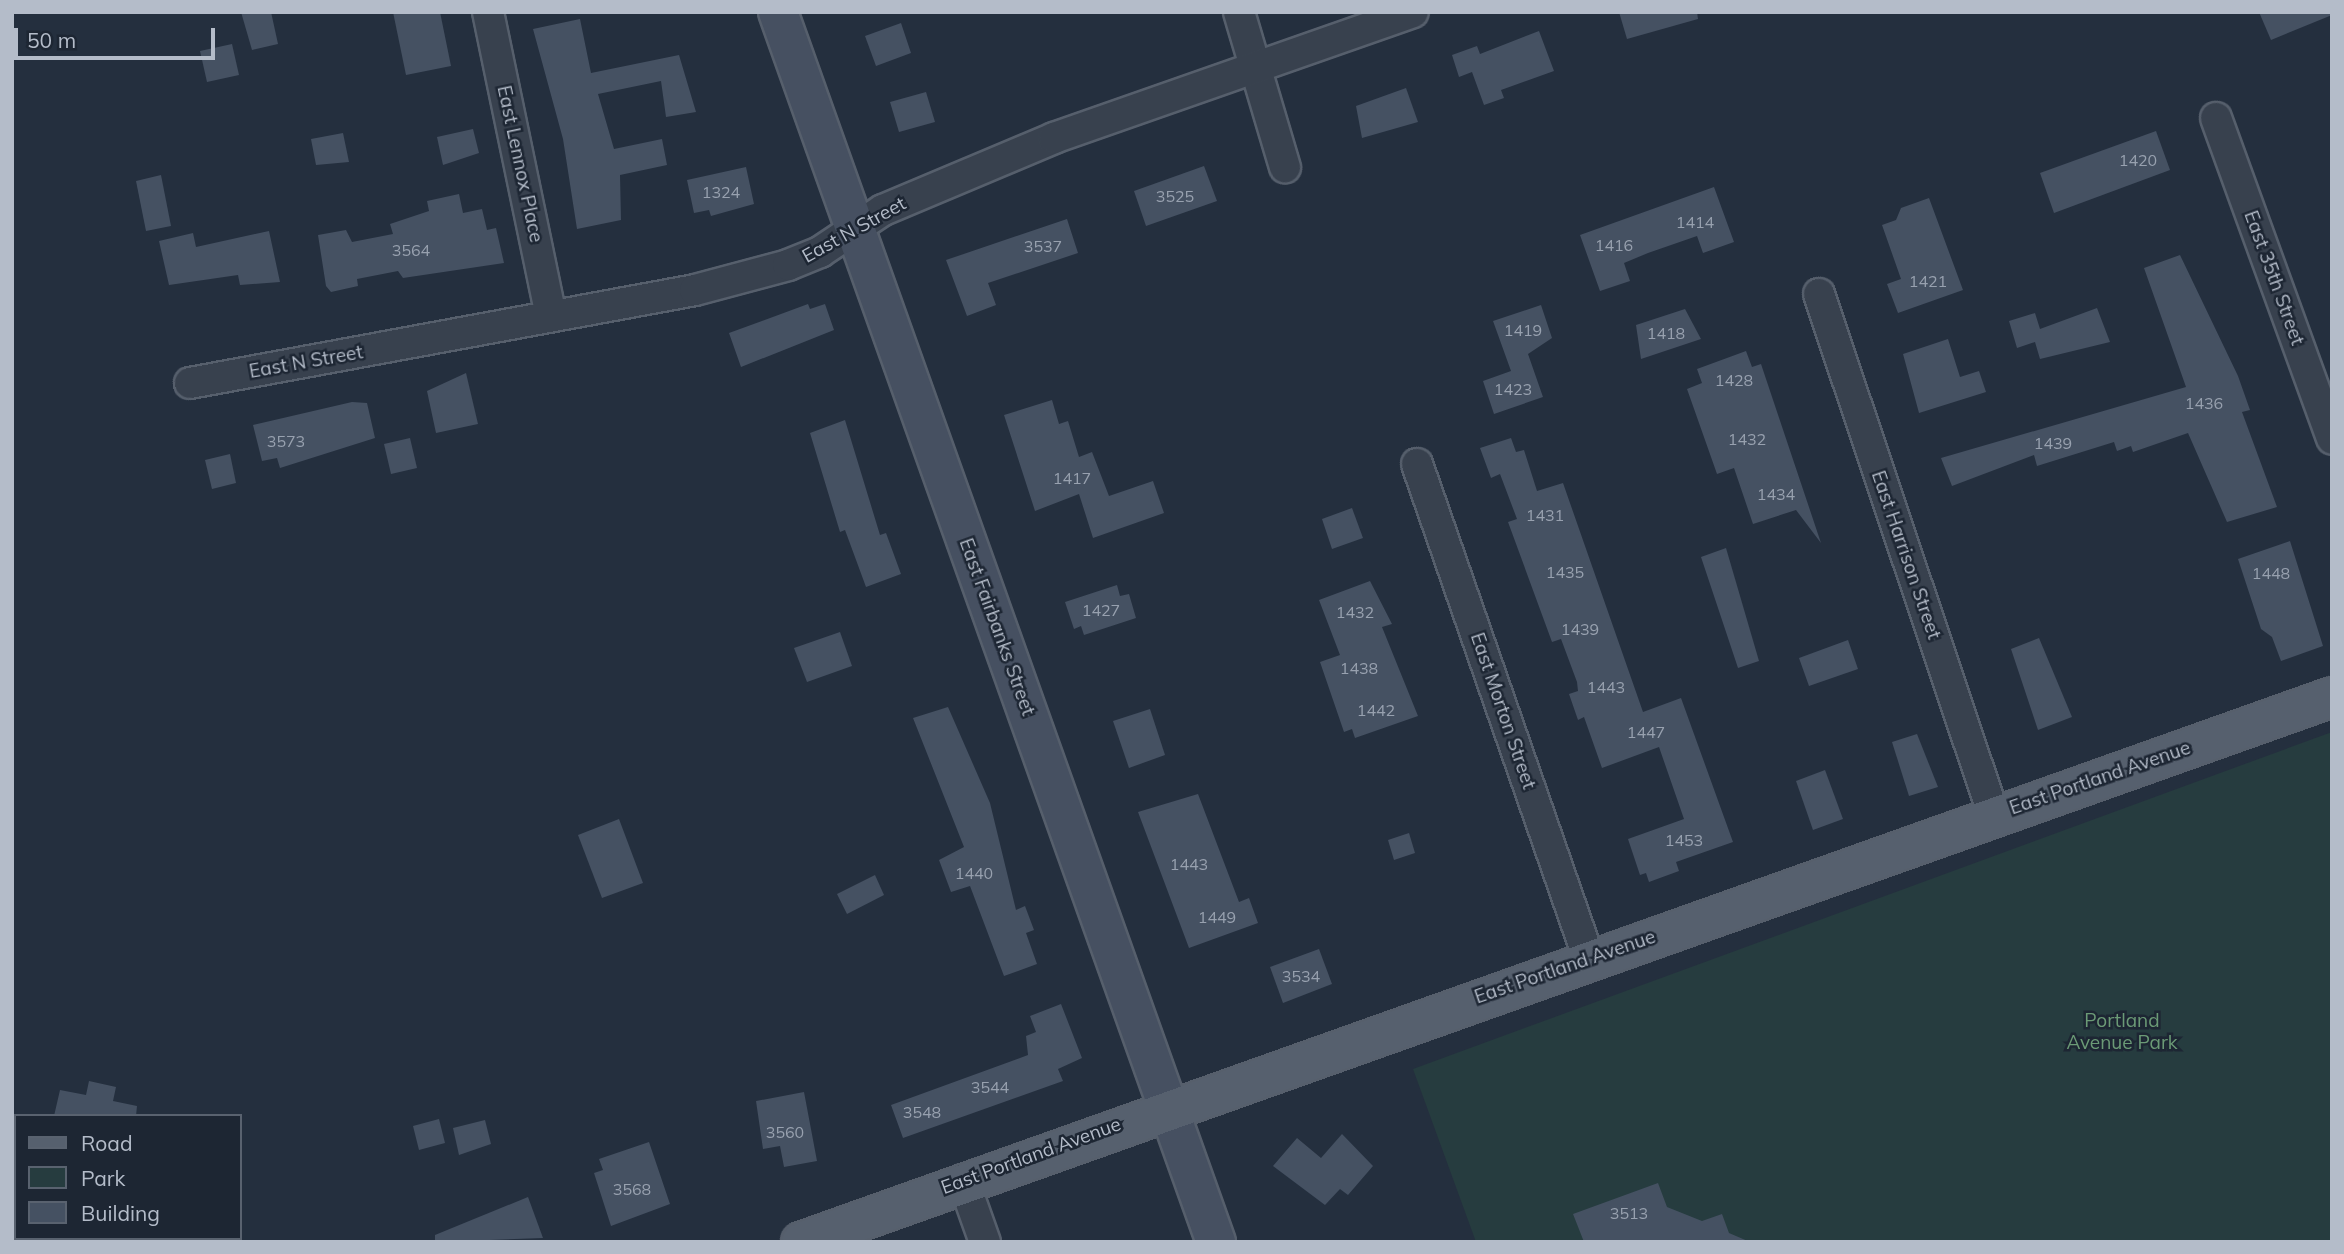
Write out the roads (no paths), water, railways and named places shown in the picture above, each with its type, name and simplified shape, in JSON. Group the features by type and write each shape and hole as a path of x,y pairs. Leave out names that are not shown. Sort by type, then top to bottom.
{"main road":[{"name":"East Portland Avenue","path":"801,1242 963,1180 2332,697"}],"street":[{"name":"East Lennox Place","path":"488,12 551,316"},
{"name":"East Fairbanks Street","path":"778,12 1216,1242"},
{"path":"1239,12 1257,64 1285,167"},
{"name":"East N Street","path":"190,383 551,316 788,265 856,229 883,211 1054,138 1257,64 1413,12"},
{"name":"East 35th Street","path":"2216,118 2332,439"},
{"name":"East Harrison Street","path":"1819,294 1994,816"},
{"name":"East Morton Street","path":"1416,464 1590,958"},
{"path":"963,1180 985,1242"}],"park label":[{"name":"Portland Avenue Park","path":"2122,1032"}]}
